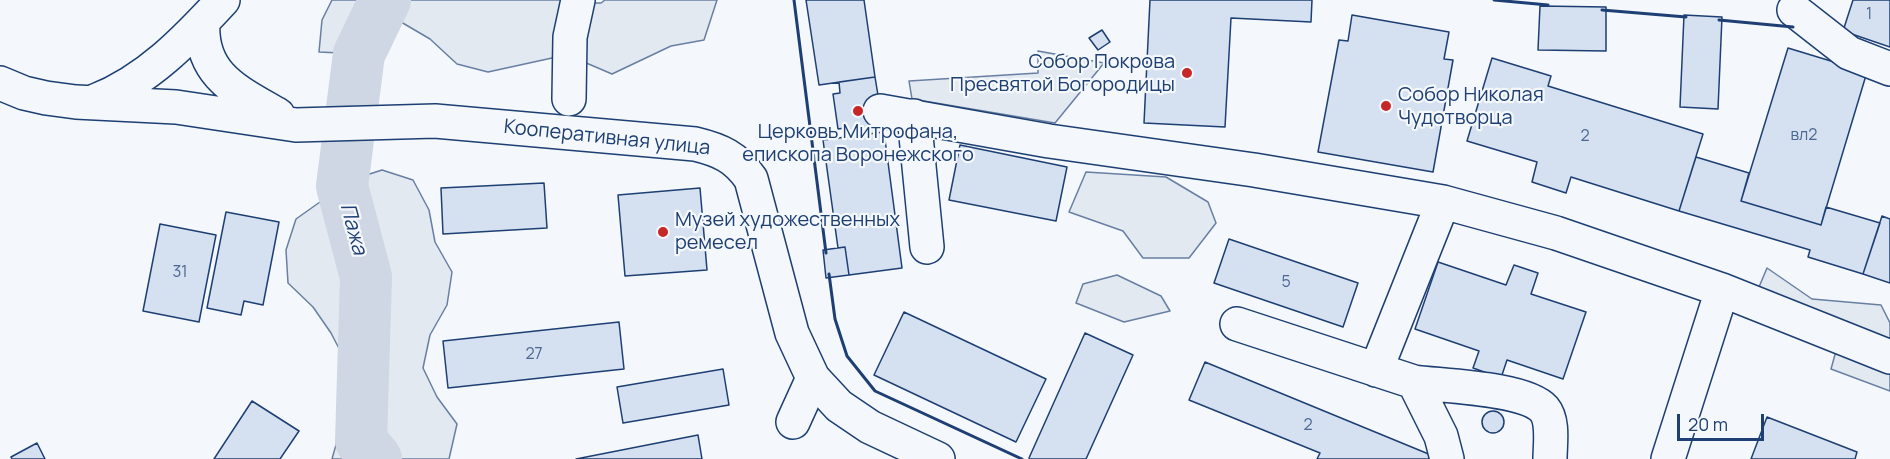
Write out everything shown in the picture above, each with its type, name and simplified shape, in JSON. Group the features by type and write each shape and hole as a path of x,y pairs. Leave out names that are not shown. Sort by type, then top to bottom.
{"main road":[{"path":"569,99 570,37 578,0"},
{"path":"1794,10 1849,53 1890,69"},
{"path":"93,102 117,93 136,81 180,44 213,11"},
{"path":"213,11 202,38 214,70 232,89 296,126"},
{"name":"Кооперативная улица","path":"2,88 76,102 176,107 296,126 422,120 695,144 716,148 742,166 750,179 792,333 813,378 839,406 870,427 934,458"},
{"path":"880,111 1049,141 1254,170 1443,202 1556,233 1722,290 1890,357"},
{"path":"914,116 927,247"},
{"path":"1376,370 1443,202"},
{"path":"1668,459 1722,290"},
{"path":"1238,324 1414,382 1486,390 1531,400 1545,410 1550,425 1550,459"},
{"path":"793,422 813,378"},
{"path":"1414,382 1441,436 1447,459"}],"shaded area":[{"path":"332,0 567,0 569,3 601,3 605,0 717,0 704,40 671,46 612,74 584,62 552,58 488,72 457,64 430,39 401,22 340,53 319,52 322,20"},
{"path":"1038,51 1104,63 1055,123 912,99 909,81 1038,73"},
{"path":"382,170 413,180 429,210 435,242 452,272 447,305 430,335 423,368 437,397 457,424 449,459 332,459 350,395 346,362 331,333 313,307 288,283 286,250 296,219 351,180"},
{"path":"1086,172 1166,177 1208,202 1216,223 1189,258 1143,258 1123,231 1069,212"},
{"path":"1767,268 1812,299 1881,305 1890,323 1890,391 1831,369 1836,351 1759,287"},
{"path":"1117,275 1161,296 1170,311 1124,322 1076,303 1083,284"}],"building":[{"path":"806,0 864,0 875,77 819,85"},
{"name":"Собор Покрова Пресвятой Богородицы","path":"1150,0 1312,0 1311,22 1231,18 1225,127 1144,123"},
{"path":"1853,0 1890,0 1890,47 1843,31"},
{"path":"1540,6 1606,7 1606,51 1538,50"},
{"name":"Собор Николая Чудотворца","path":"1352,15 1449,32 1444,59 1453,60 1433,172 1318,152 1339,40 1348,41"},
{"path":"1684,15 1722,17 1718,109 1680,107"},
{"path":"1102,30 1110,42 1098,50 1089,38"},
{"path":"1788,48 1867,72 1821,225 1741,201"},
{"path":"1492,58 1551,76 1548,86 1703,134 1679,211 1571,177 1566,193 1532,182 1537,162 1467,141"},
{"name":"Церковь Митрофана, епископа Воронежского","path":"875,77 884,132 846,137 845,128 838,129 833,94 840,93 839,82"},
{"path":"884,132 902,268 849,275 845,247 838,248 823,140"},
{"path":"960,145 1067,167 1056,221 949,200"},
{"path":"1696,157 1749,173 1741,201 1821,225 1826,207 1880,223 1863,274 1808,257 1810,250 1679,211"},
{"path":"544,183 547,228 443,234 441,188"},
{"name":"Музей художественных ремесел","path":"700,188 707,270 625,276 618,195"},
{"path":"226,212 279,222 263,305 244,301 241,315 207,308"},
{"path":"1882,216 1890,219 1890,283 1863,274"},
{"path":"160,224 216,235 199,322 143,311"},
{"path":"1229,239 1358,283 1343,327 1214,283"},
{"path":"845,247 849,275 826,278 823,250"},
{"path":"1438,262 1506,285 1514,265 1538,273 1531,294 1586,312 1563,379 1507,360 1501,378 1473,368 1479,351 1415,329"},
{"path":"904,312 1046,379 1016,442 874,375"},
{"path":"619,322 624,369 448,388 443,341"},
{"path":"1085,333 1133,355 1086,459 1030,459 1029,458"},
{"path":"1205,362 1431,455 1429,459 1317,459 1320,453 1189,400"},
{"path":"723,369 729,405 623,423 617,387"},
{"path":"252,401 299,431 280,459 214,459"},
{"path":"1489,411 1497,411 1504,418 1504,426 1497,433 1489,433 1482,426 1482,418"},
{"path":"1767,417 1857,452 1855,459 1751,459"},
{"path":"698,435 702,459 576,459"},
{"path":"37,443 45,459 12,459 11,457"}],"waterway":[{"name":"Пажа","path":"376,459 361,441 366,277 342,186 359,54 385,0"}],"wall":[{"path":"794,0 826,253"},
{"path":"1494,0 1548,5"},
{"path":"1602,10 1686,17"},
{"path":"1719,20 1793,27"},
{"path":"829,274 835,319 847,356 875,391 1022,459"}],"place":[{"name":"Собор Покрова Пресвятой Богородицы","path":"1187,73"},
{"name":"Собор Николая Чудотворца","path":"1386,106"},
{"name":"Церковь Митрофана, епископа Воронежского","path":"858,111"},
{"name":"Музей художественных ремесел","path":"663,232"}]}
